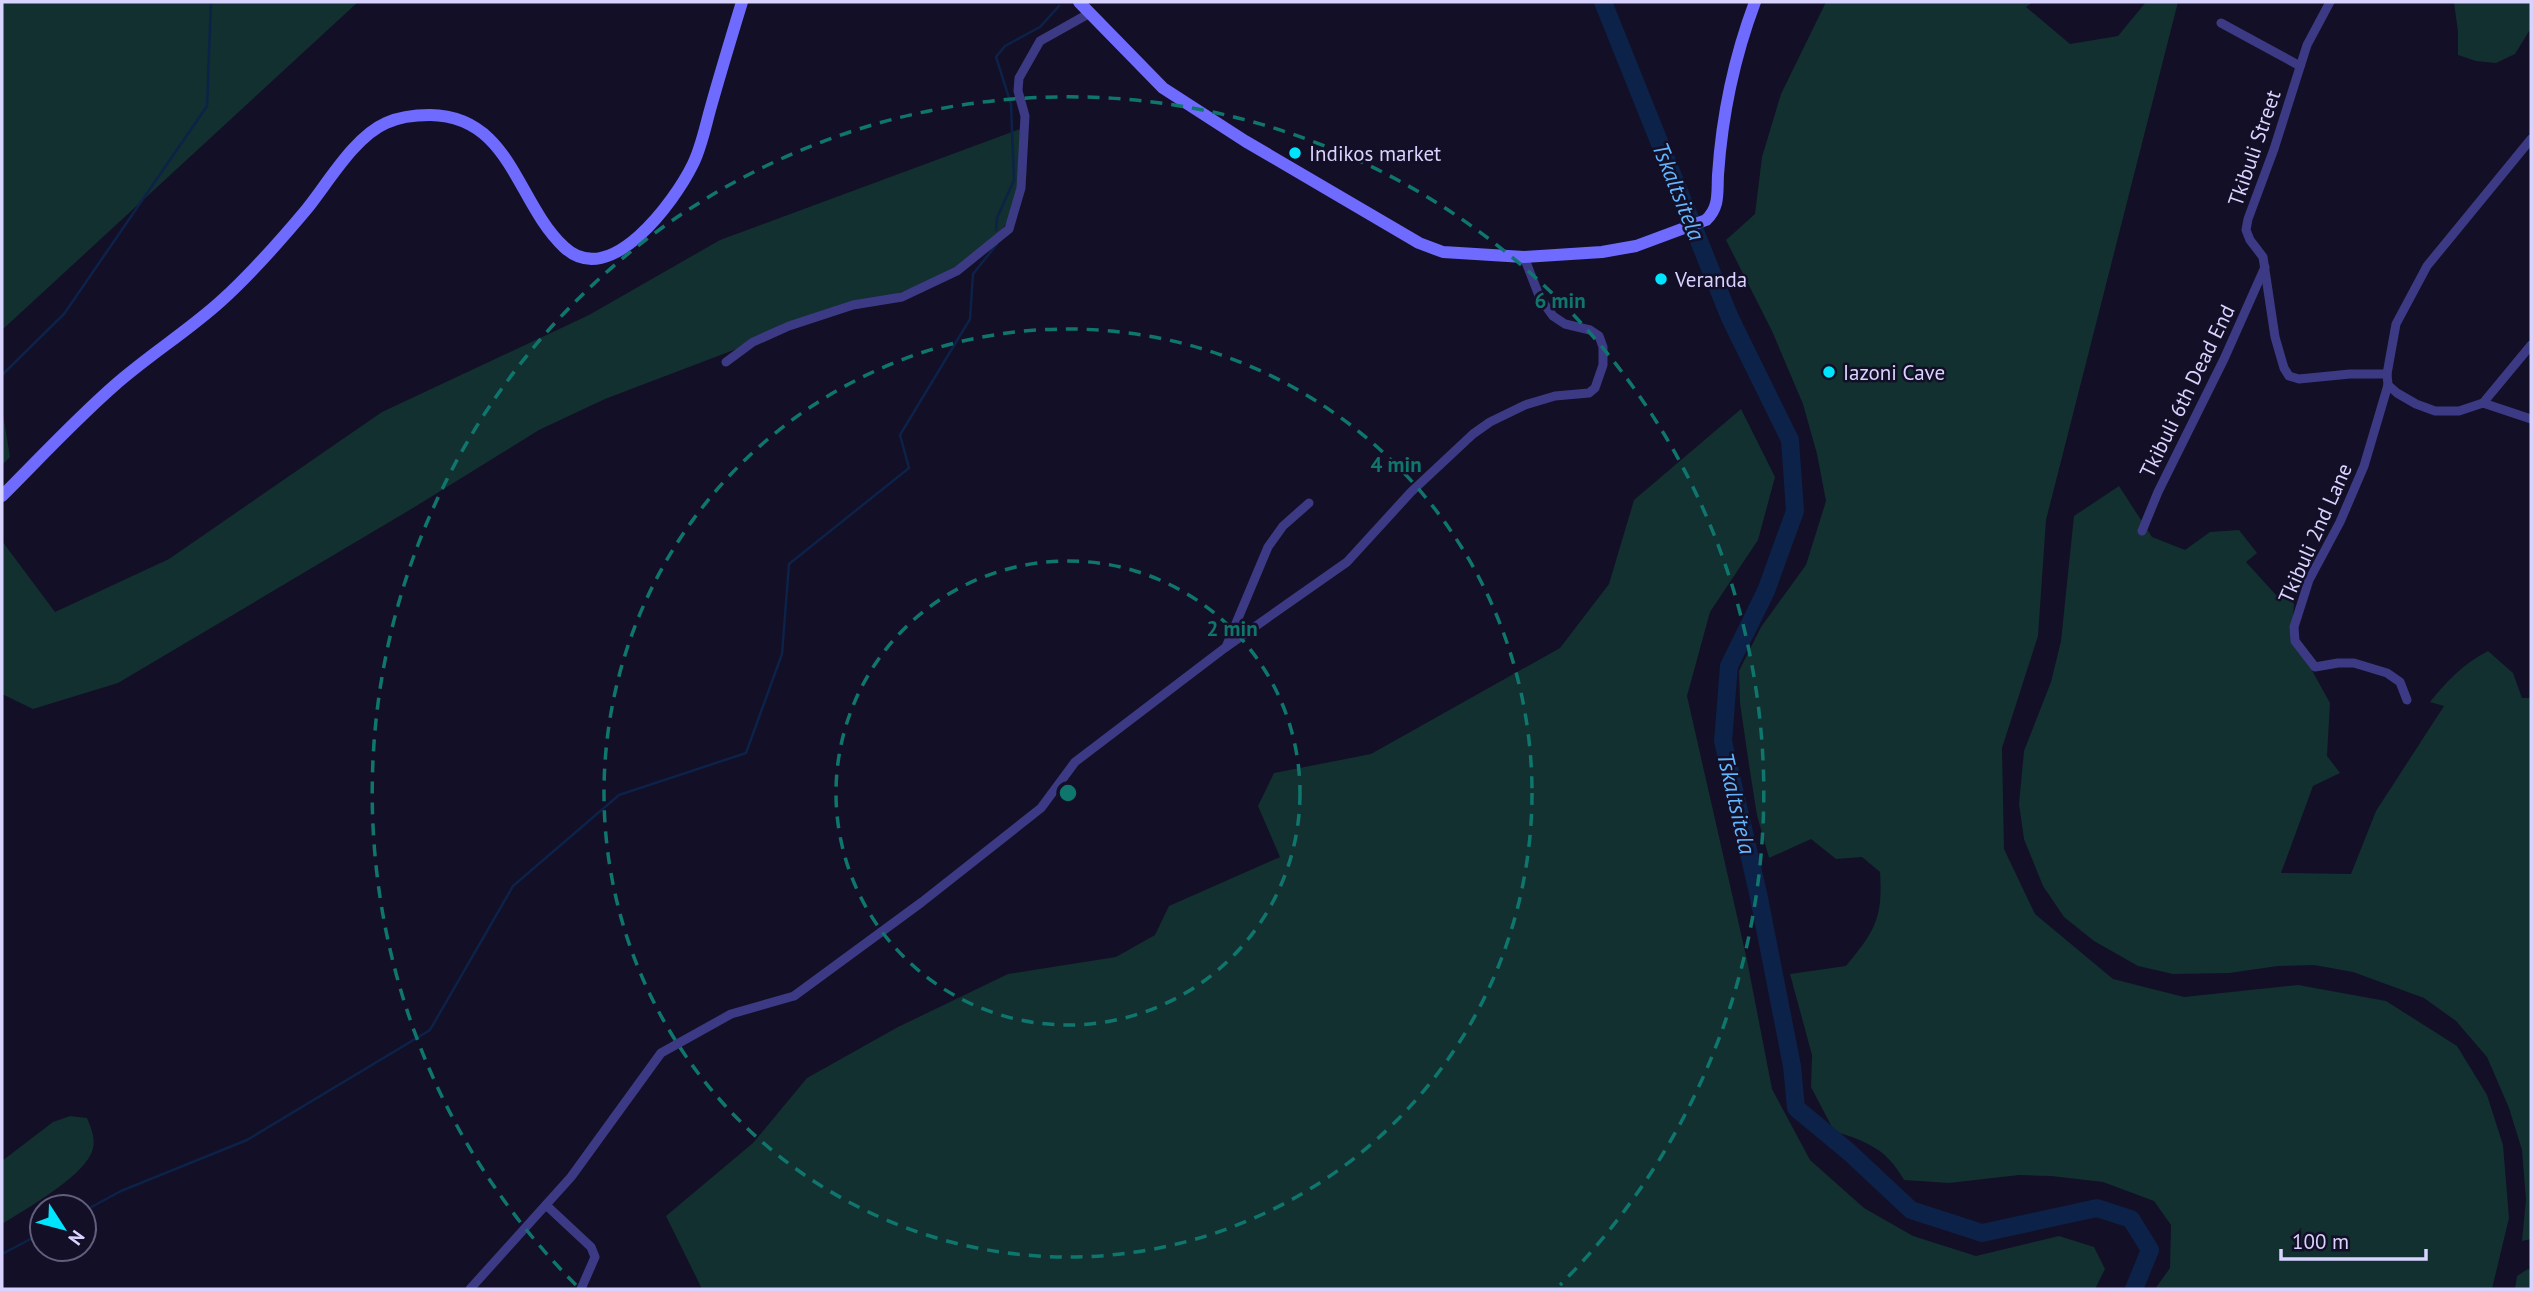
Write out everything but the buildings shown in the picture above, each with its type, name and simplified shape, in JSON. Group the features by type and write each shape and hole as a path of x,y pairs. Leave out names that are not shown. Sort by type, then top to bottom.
{"main road":[{"path":"2,496 115,386 220,302 282,237 366,134 386,122 413,115 446,116 466,121 482,131 520,181 550,230 565,248 579,257 595,260 612,255 634,241 670,203 694,163 742,2"},
{"path":"1079,2 1163,88 1245,141 1419,243 1443,252 1524,257 1602,252 1636,246 1706,220 1714,211 1717,200 1720,146 1730,83 1741,37 1755,2"}],"street":[{"name":"Tkibuli Street","path":"2330,2 2307,45 2246,230 2249,240 2263,257 2275,337 2289,376 2299,379 2350,373 2387,373"},
{"path":"726,362 753,342 789,326 853,305 902,297 957,271 1009,229 1021,188 1025,116 1018,91 1018,78 1040,41 1090,13"},
{"path":"2221,23 2300,66"},
{"path":"2531,139 2427,266 2396,324 2387,373 2388,385 2416,404 2435,411 2459,411 2483,403 2531,345"},
{"path":"470,1289 571,1177 661,1052 731,1014 794,996 922,902 1041,808 1074,762 1226,647 1347,562 1421,483 1473,434 1490,422 1540,400 1581,395 1595,388 1603,365 1603,347 1599,336 1590,330 1564,324 1553,316 1540,298 1524,257"},
{"name":"Tkibuli 6th Dead End","path":"2142,531 2265,267"},
{"name":"Tkibuli 2nd Lane","path":"2388,385 2364,466 2340,522 2309,580 2294,627 2295,641 2315,667 2354,663 2387,673 2400,682 2407,700"},
{"path":"2483,403 2531,419"},
{"path":"1226,647 1268,547 1283,526 1309,503"},
{"path":"545,1205 591,1247 595,1257 581,1289"}],"green space":[{"path":"2,2 358,2 2,330"},
{"path":"1826,2 2033,2 2026,7 2070,44 2118,36 2146,2 2178,2 2046,520 2038,636 2002,748 2004,849 2035,914 2113,979 2184,997 2298,985 2386,1001 2457,1046 2487,1095 2503,1145 2509,1218 2492,1289 2155,1289 2170,1268 2171,1225 2154,1201 2103,1182 2051,1176 2019,1175 1949,1183 1904,1180 1883,1153 1834,1131 1811,1087 1812,1055 1790,974 1846,966 1875,923 1880,901 1880,872 1862,857 1836,859 1811,839 1769,858 1757,815 1740,703 1739,671 1761,627 1806,565 1826,501 1803,404 1772,331 1726,240 1755,214 1762,157 1781,94"},
{"path":"2454,2 2531,2 2531,28 2515,54 2496,63 2476,61 2458,55"},
{"path":"1023,128 1019,186 1007,222 998,236 961,271 826,315 605,399 539,430 118,683 33,709 2,694 2,541 55,612 169,559 382,412 589,315 720,240"},
{"path":"2,408 10,457 2,465"},
{"path":"1741,409 1775,477 1758,540 1710,612 1687,696 1747,960 1772,1089 1810,1160 1864,1208 1913,1236 1976,1256 2059,1236 2094,1247 2105,1269 2095,1289 702,1289 666,1216 753,1143 807,1078 898,1027 1008,974 1116,957 1155,935 1169,906 1280,857 1258,806 1274,773 1371,754 1560,648 1609,584 1634,500"},
{"path":"2119,486 2152,537 2185,550 2210,532 2239,530 2257,553 2246,562 2276,595 2288,598 2294,604 2291,641 2309,665 2330,703 2327,756 2340,773 2313,786 2281,873 2351,874 2376,811 2444,706 2430,702 2463,667 2488,651 2513,673 2522,698 2531,698 2531,1239 2522,1241 2526,1200 2522,1150 2509,1108 2487,1057 2456,1021 2424,998 2353,972 2314,965 2278,966 2229,973 2173,974 2138,966 2094,941 2064,917 2043,886 2024,839 2019,804 2024,751 2051,682 2061,641 2074,516"},
{"path":"70,1116 87,1118 94,1140 91,1154 85,1164 50,1193 28,1193 28,1208 2,1224 2,1161 53,1122"},
{"path":"2528,1269 2531,1271 2531,1289 2515,1289 2517,1276"}],"waterway":[{"path":"2,375 64,314 207,106 211,2"},
{"name":"Tskaltsitela","path":"1603,2 1730,318 1790,440 1795,511 1766,591 1729,666 1723,741 1758,893 1792,1066 1796,1108 1849,1152 1911,1210 1982,1233 2097,1208 2131,1219 2150,1250 2134,1289"},
{"path":"996,230 997,218 1014,180 1011,104 996,57 1005,46 1040,27 1059,6"},
{"path":"98,1203 121,1191 247,1140 430,1030 513,886 619,795 746,753 782,654 789,564 909,468 900,435 970,319 973,274 997,244"},
{"path":"2,1254 28,1240"}],"place":[{"name":"Indikos market","path":"1295,153"},
{"name":"Veranda","path":"1661,279"},
{"name":"Iazoni Cave","path":"1829,372"}]}
